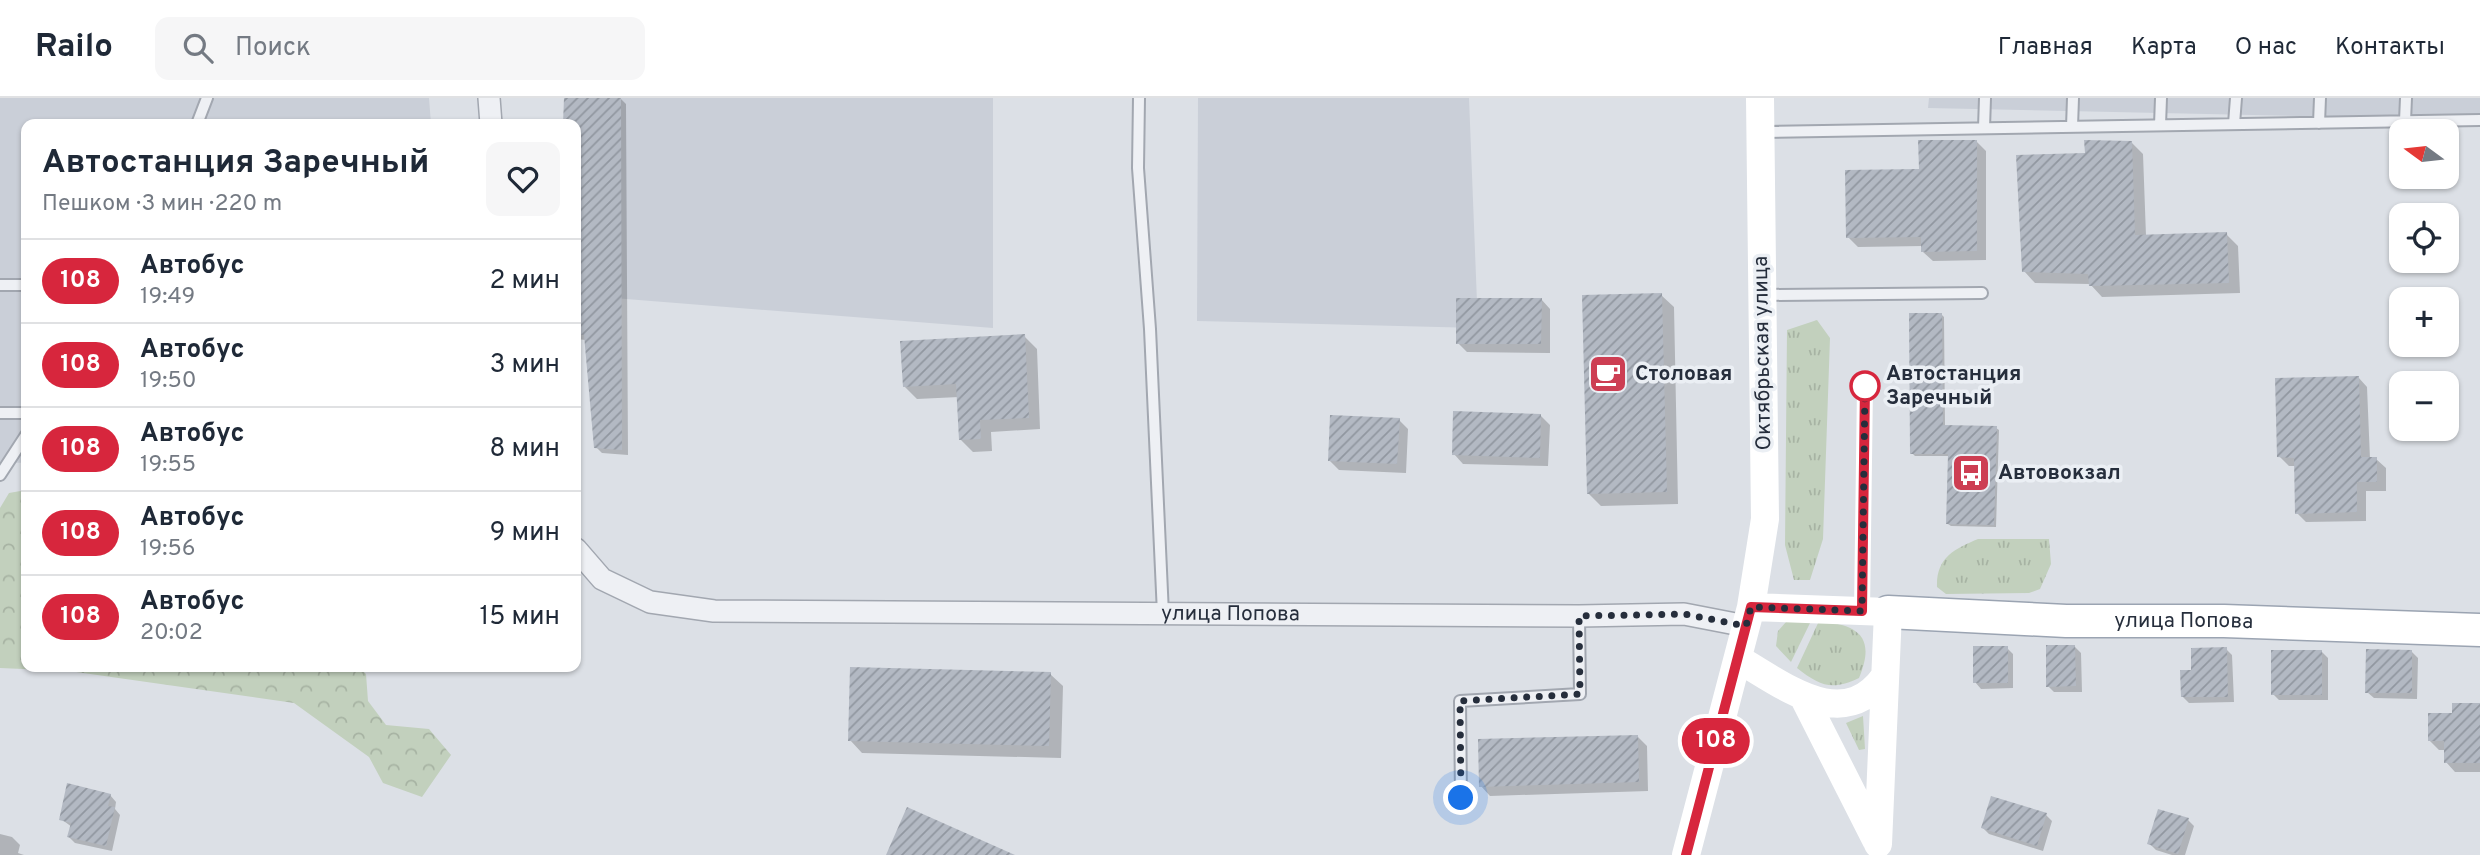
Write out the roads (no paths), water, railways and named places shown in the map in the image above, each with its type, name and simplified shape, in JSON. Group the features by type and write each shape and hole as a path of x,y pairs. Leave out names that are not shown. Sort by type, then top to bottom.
{"main road":[{"name":"улица Попова","path":"1875,612 2066,621 2224,621 2480,630"}],"street":[{"path":"489,98 491,119"},
{"name":"Октябрьская улица","path":"1738,659 1749,617 1765,519 1760,98"},
{"name":"улица Попова","path":"581,555 601,579 649,602 714,611 1579,616 1684,614 1749,617"},
{"path":"1749,617 1875,612 1885,676 1880,849"},
{"path":"1686,855 1738,659 1803,696 1825,703 1845,704 1863,699 1876,689 1885,676"},
{"path":"1803,696 1880,849"}],"lane":[{"path":"199,119 207,98"},
{"path":"1139,98 1138,168 1150,328 1163,614"},
{"path":"1984,128 1985,98"},
{"path":"2072,127 2073,98"},
{"path":"2160,125 2161,98"},
{"path":"2234,124 2236,98"},
{"path":"2319,123 2320,98"},
{"path":"2405,119 2406,98"},
{"path":"2459,120 2480,120"},
{"path":"1759,132 2389,121"},
{"path":"0,285 21,285"},
{"path":"1762,295 1982,293"},
{"path":"1865,386 1875,612"},
{"path":"0,412 21,413"},
{"path":"0,475 21,443"},
{"path":"1461,798 1460,701 1580,694 1579,616"}],"place":[{"name":"Столовая","path":"1608,374"},
{"name":"Автостанция Заречный","path":"1865,386"},
{"name":"Автовокзал","path":"1971,473"}]}
